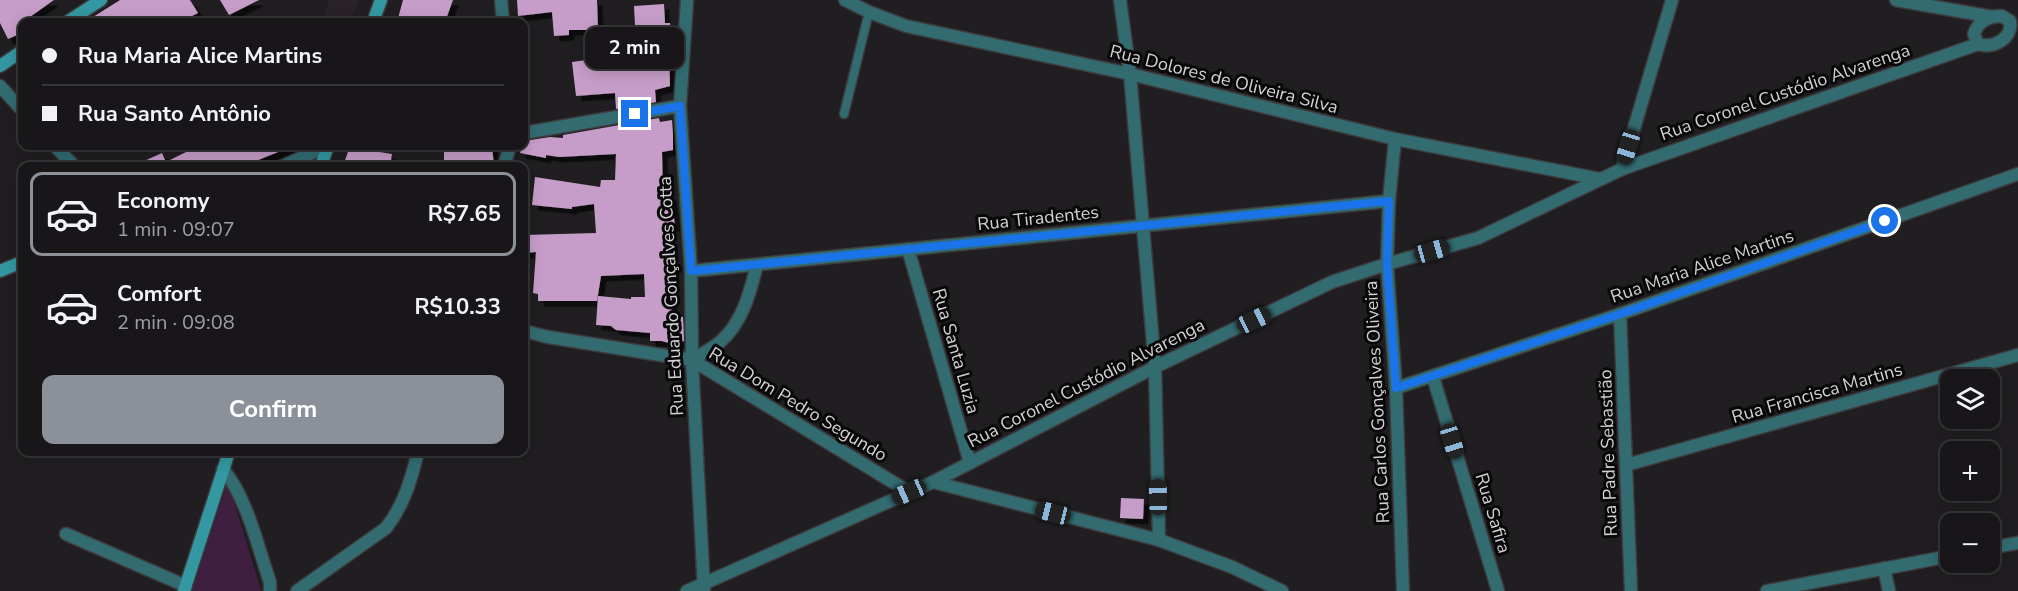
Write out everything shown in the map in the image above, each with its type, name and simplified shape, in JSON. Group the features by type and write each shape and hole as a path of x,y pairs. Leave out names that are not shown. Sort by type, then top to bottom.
{"main road":[{"path":"72,18 101,0"},
{"path":"374,18 381,0"},
{"path":"0,66 18,54"},
{"path":"0,270 18,263"},
{"path":"185,588 228,456"}],"street":[{"path":"501,0 503,18"},
{"name":"Rua Eduardo Gonçalves Cotta","path":"687,0 680,106 691,271 692,360 704,587"},
{"name":"Rua Dolores de Oliveira Silva","path":"844,0 906,26 1130,74 1395,139 1600,179"},
{"path":"1120,0 1130,74 1155,367 1160,540"},
{"path":"1622,168 1672,0"},
{"path":"1896,0 1993,17 2014,17 2010,31 2013,35"},
{"path":"1978,44 1975,39 1976,28 1980,23 1993,17"},
{"name":"Rua Coronel Custódio Alvarenga","path":"687,591 704,587 933,482 1155,367 1332,282 1478,238 1622,168 1978,44 1988,45 2013,35"},
{"path":"0,86 18,106"},
{"path":"528,132 680,106"},
{"name":"Rua Carlos Gonçalves Oliveira","path":"1395,139 1389,201 1387,264 1396,388 1403,591"},
{"path":"59,150 70,162"},
{"path":"292,162 319,150"},
{"name":"Rua Maria Alice Martins","path":"1396,388 1620,314 2018,174"},
{"name":"Rua Tiradentes","path":"691,271 1389,201"},
{"name":"Rua Santa Luzia","path":"908,249 970,463"},
{"path":"692,360 721,341 736,322 749,298 757,265"},
{"name":"Rua Padre Sebastião","path":"1620,314 1631,591"},
{"name":"Rua Dom Pedro Segundo","path":"528,332 692,360 909,492"},
{"name":"Rua Francisca Martins","path":"1626,465 2018,355"},
{"name":"Rua Safira","path":"1433,377 1498,591"},
{"path":"297,591 386,528 405,499 417,456"},
{"path":"223,469 246,514 270,582 270,591"},
{"path":"933,482 1160,540 1232,567 1282,591"},
{"path":"66,534 185,588"},
{"path":"2000,546 2018,543"},
{"path":"1767,591 1940,558"},
{"path":"1884,568 1889,591"}],"lane":[{"path":"844,114 869,12"}],"shaded area":[{"path":"329,0 359,0 352,18 323,18"},
{"path":"228,481 261,591 192,591"}],"building":[{"path":"0,0 54,0 28,18 18,18 18,35 8,39 0,23"},
{"path":"120,0 190,0 198,13 188,18 91,18"},
{"path":"220,0 259,0 229,15"},
{"path":"403,0 453,0 446,18 398,18"},
{"path":"517,0 597,0 598,30 569,30 569,35 554,36 552,12 518,16"},
{"path":"664,4 665,23 670,23 672,49 669,49 670,86 655,90 656,102 616,109 615,93 576,96 572,62 586,60 585,57 598,56 599,65 633,62 631,25 635,25 634,6"},
{"path":"659,118 660,122 672,120 673,150 662,152 663,195 671,195 675,226 670,226 667,274 672,274 672,316 683,317 684,341 672,344 650,341 650,333 616,330 611,326 596,325 598,296 631,299 631,297 645,297 644,274 601,276 597,301 538,301 538,294 533,293 536,252 528,253 528,235 596,233 594,204 572,207 572,209 532,205 535,177 600,187 601,180 615,180 616,154 559,157 546,155 546,158 520,153 521,150 528,150 528,140 550,137 563,138 563,135"},
{"path":"190,150 283,150 253,162 166,162"},
{"path":"349,150 392,154 391,162 344,162"},
{"path":"444,150 492,150 494,162 444,162"},
{"path":"162,153 166,162 142,162"},
{"path":"1121,498 1144,499 1143,519 1120,518"}],"route":[{"path":"635,114 680,106 691,271 1389,201 1387,264 1396,388 1620,314 1885,221"}]}
